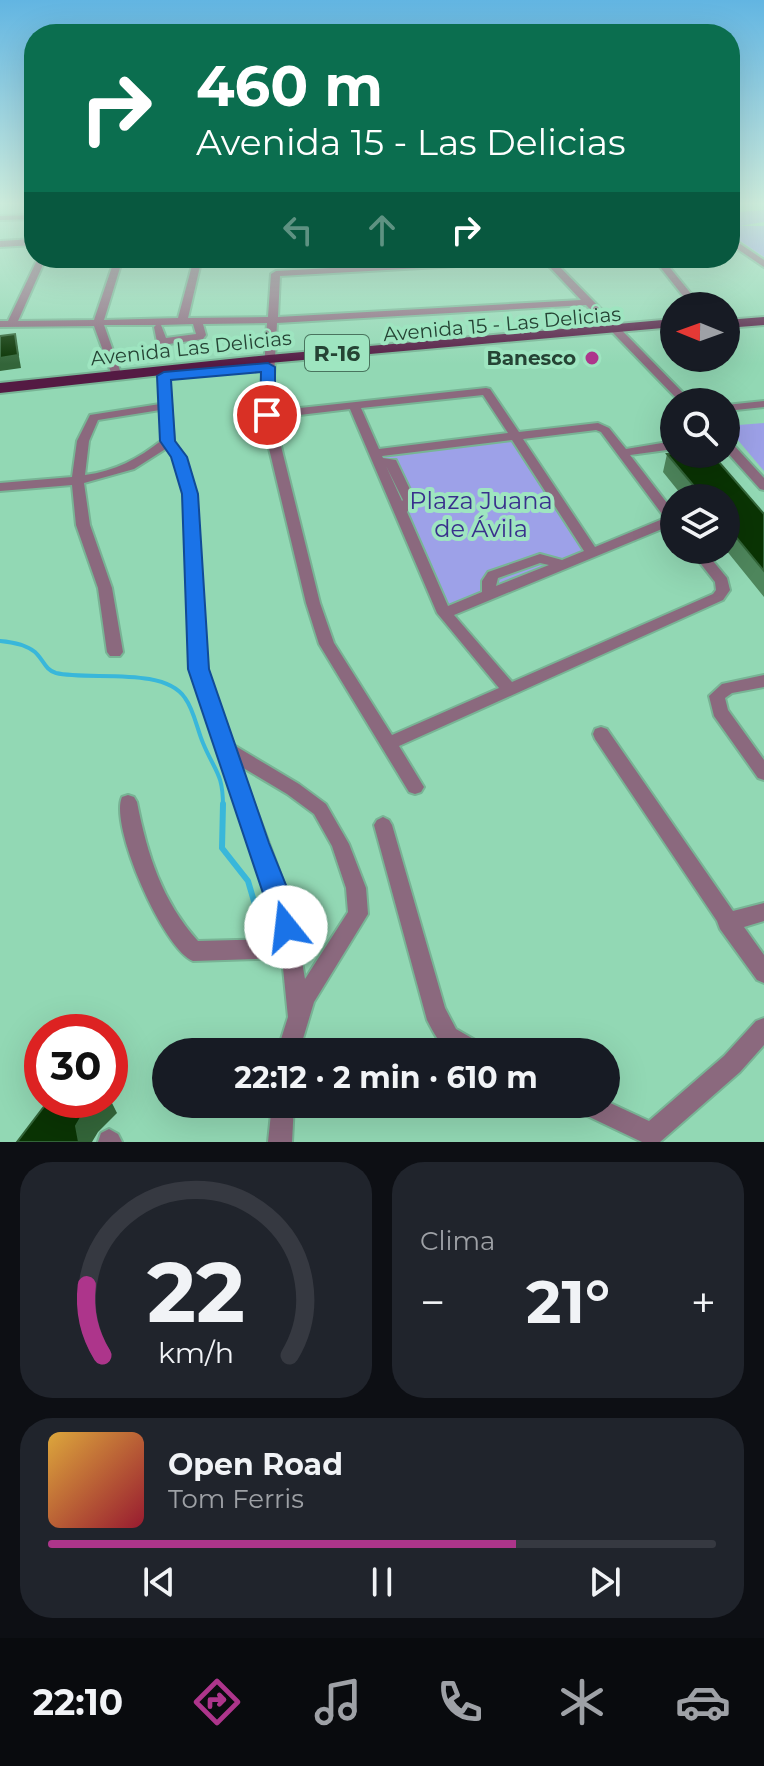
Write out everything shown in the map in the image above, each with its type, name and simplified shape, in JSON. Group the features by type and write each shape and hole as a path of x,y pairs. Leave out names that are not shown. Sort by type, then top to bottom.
{"main road":[{"path":"740,321 764,319"},
{"name":"Avenida 15 - Las Delicias","path":"0,391 660,327"},
{"name":"Avenida Las Delicias","path":"0,391 117,376 269,363"}],"street":[{"path":"37,268 6,324 272,320 590,302"},
{"path":"116,268 98,322 117,376"},
{"path":"183,320 196,268"},
{"path":"316,268 276,270 267,415 313,603 327,644 415,787"},
{"path":"555,268 672,388"},
{"path":"665,268 685,292"},
{"path":"159,327 162,342 188,339 201,335 197,320"},
{"path":"164,376 168,441 179,457 190,494 198,669 282,905 290,948 297,1022"},
{"path":"267,415 486,391 592,553"},
{"path":"740,407 764,404"},
{"path":"354,405 444,613 509,689"},
{"path":"115,652 105,588 83,525 78,481 83,441 92,419 166,406"},
{"path":"377,457 598,426 605,430 660,502"},
{"path":"144,462 168,441"},
{"path":"623,453 660,447"},
{"path":"0,487 100,479 144,462 179,457"},
{"path":"740,459 764,486"},
{"path":"444,613 489,594 489,581 493,575 540,558 563,565 660,526"},
{"path":"388,744 718,597 723,590 722,581 708,564"},
{"path":"764,681 728,688 717,696 720,712 764,773"},
{"path":"601,734 764,973"},
{"path":"225,748 320,809 340,844 356,888 358,914 305,997 292,1038"},
{"path":"128,802 135,841 156,899 176,934 193,951 290,948"},
{"path":"383,825 435,1012 450,1038"},
{"path":"727,922 764,912"},
{"path":"617,1118 651,1134 732,1064 764,1029"},
{"path":"280,1142 282,1118"}],"green space":[{"path":"764,423 764,471 740,443 740,425"},
{"name":"Plaza Juana de Ávila","path":"515,437 589,552 445,610 378,454"}],"building":[{"path":"15,334 18,355 0,358 0,336"},
{"path":"679,468 724,468 738,484 692,484"},
{"path":"740,486 764,514 764,571 740,542"},
{"path":"35,1118 81,1118 76,1126 79,1142 17,1142"}],"waterway":[{"path":"0,641 31,649 56,673 144,678 175,688 188,703 218,773 223,805"},
{"path":"223,805 222,848 248,881 263,932"}],"place":[{"name":"Banesco","path":"592,358"}],"route":[{"path":"267,415 268,367 164,376 168,441 179,457 190,494 198,669 257,843 282,905 286,927"}]}
